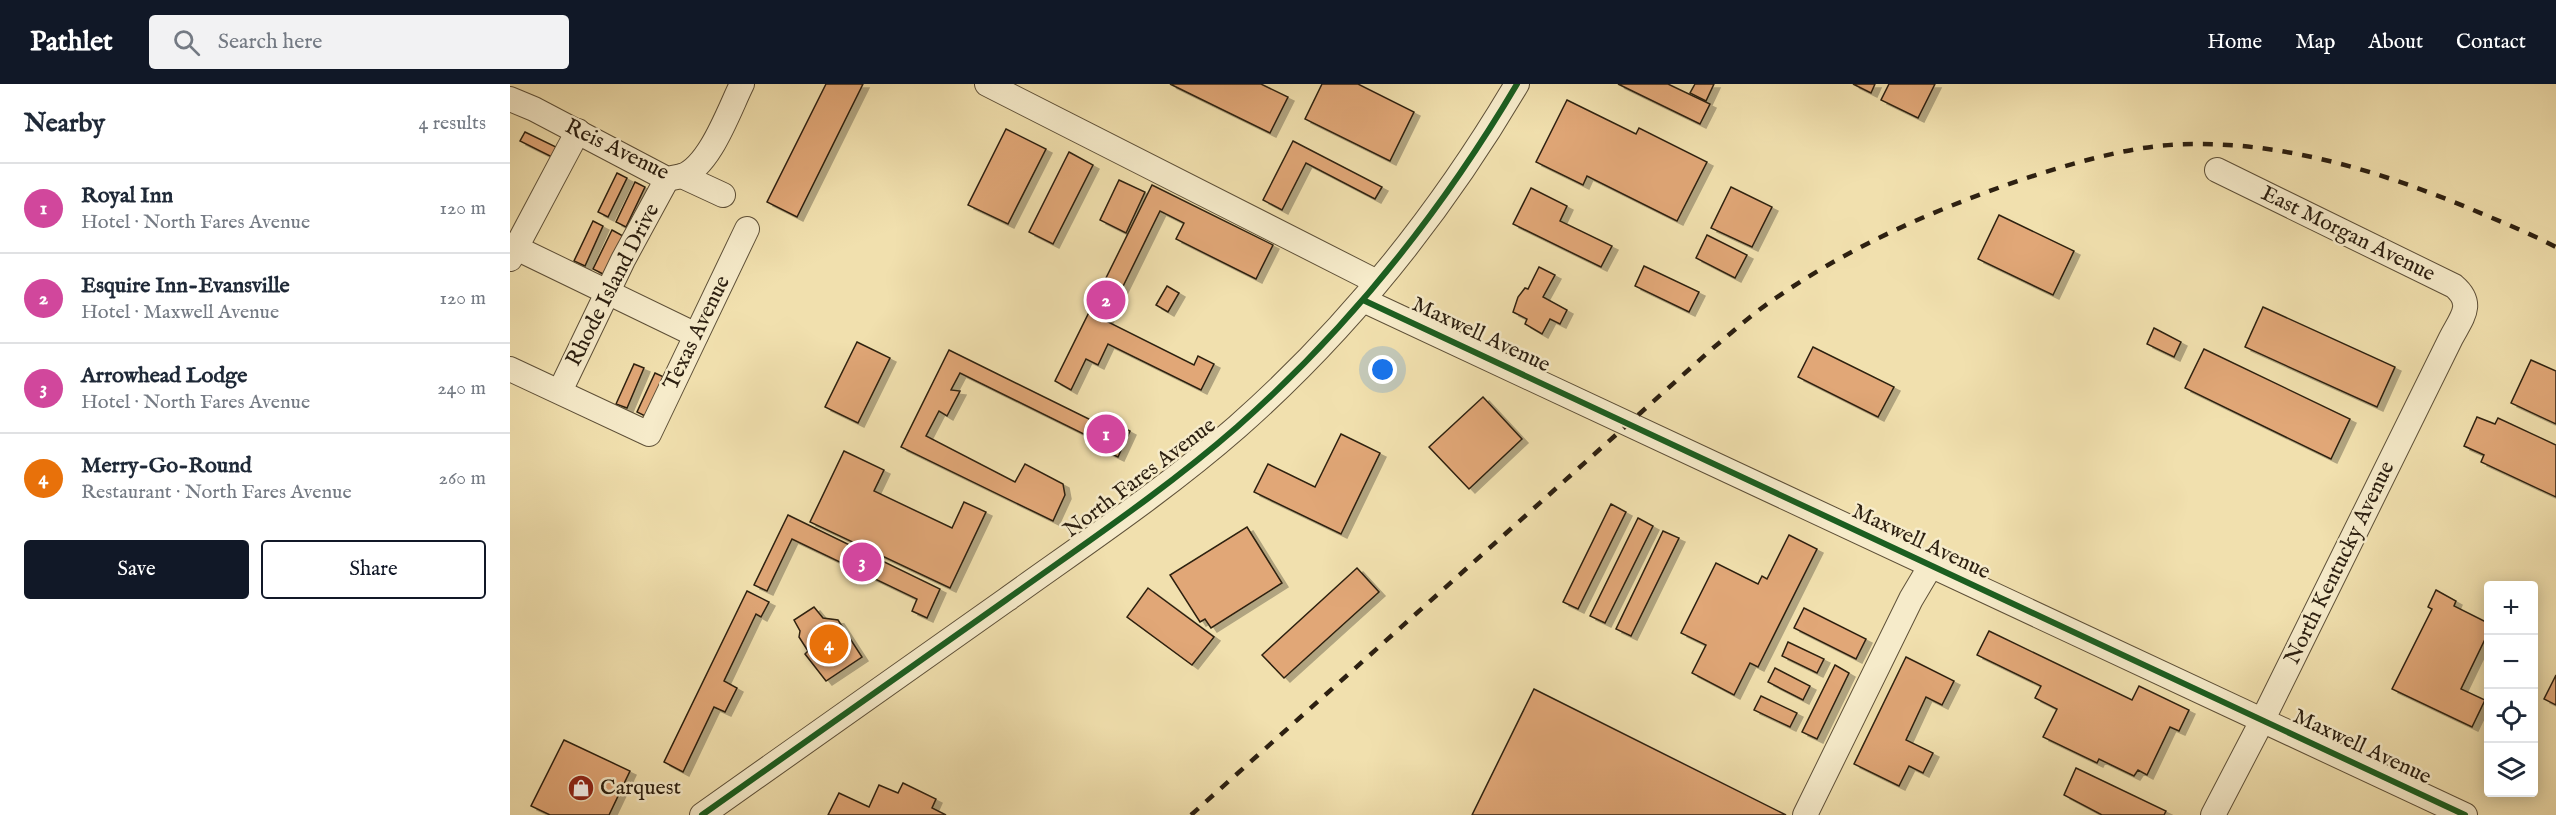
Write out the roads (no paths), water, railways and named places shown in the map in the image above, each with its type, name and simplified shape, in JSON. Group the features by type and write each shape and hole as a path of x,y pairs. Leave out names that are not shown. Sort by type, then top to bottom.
{"street":[{"path":"675,178 689,174 701,163 742,84"},
{"name":"Maxwell Avenue","path":"987,84 1370,291 1930,567 2465,815"},
{"name":"North Fares Avenue","path":"702,815 1174,478 1238,426 1330,336 1370,291 1447,191 1517,84"},
{"name":"Reis Avenue","path":"510,99 675,178 723,195"},
{"path":"578,131 512,251 608,292 696,335"},
{"name":"East Morgan Avenue","path":"2217,170 2454,286 2463,294 2465,309"},
{"name":"Rhode Island Drive","path":"560,392 622,260 675,178"},
{"name":"Texas Avenue","path":"560,392 649,434 747,229"},
{"name":"North Kentucky Avenue","path":"2213,815 2262,721 2465,309"},
{"path":"510,369 560,392"},
{"path":"1804,815 1911,599 1930,567"}],"railway":[{"path":"1191,815 1747,319 1825,267 1931,214 2042,173 2117,153 2155,146 2231,145 2306,156 2379,175 2450,201 2556,247"}],"place":[{"name":"Esquire Inn-Evansville","path":"1106,300"},
{"name":"Royal Inn","path":"1106,434"},
{"name":"Arrowhead Lodge","path":"862,562"},
{"name":"Merry-Go-Round","path":"829,644"},
{"name":"Carquest","path":"581,788"}]}
